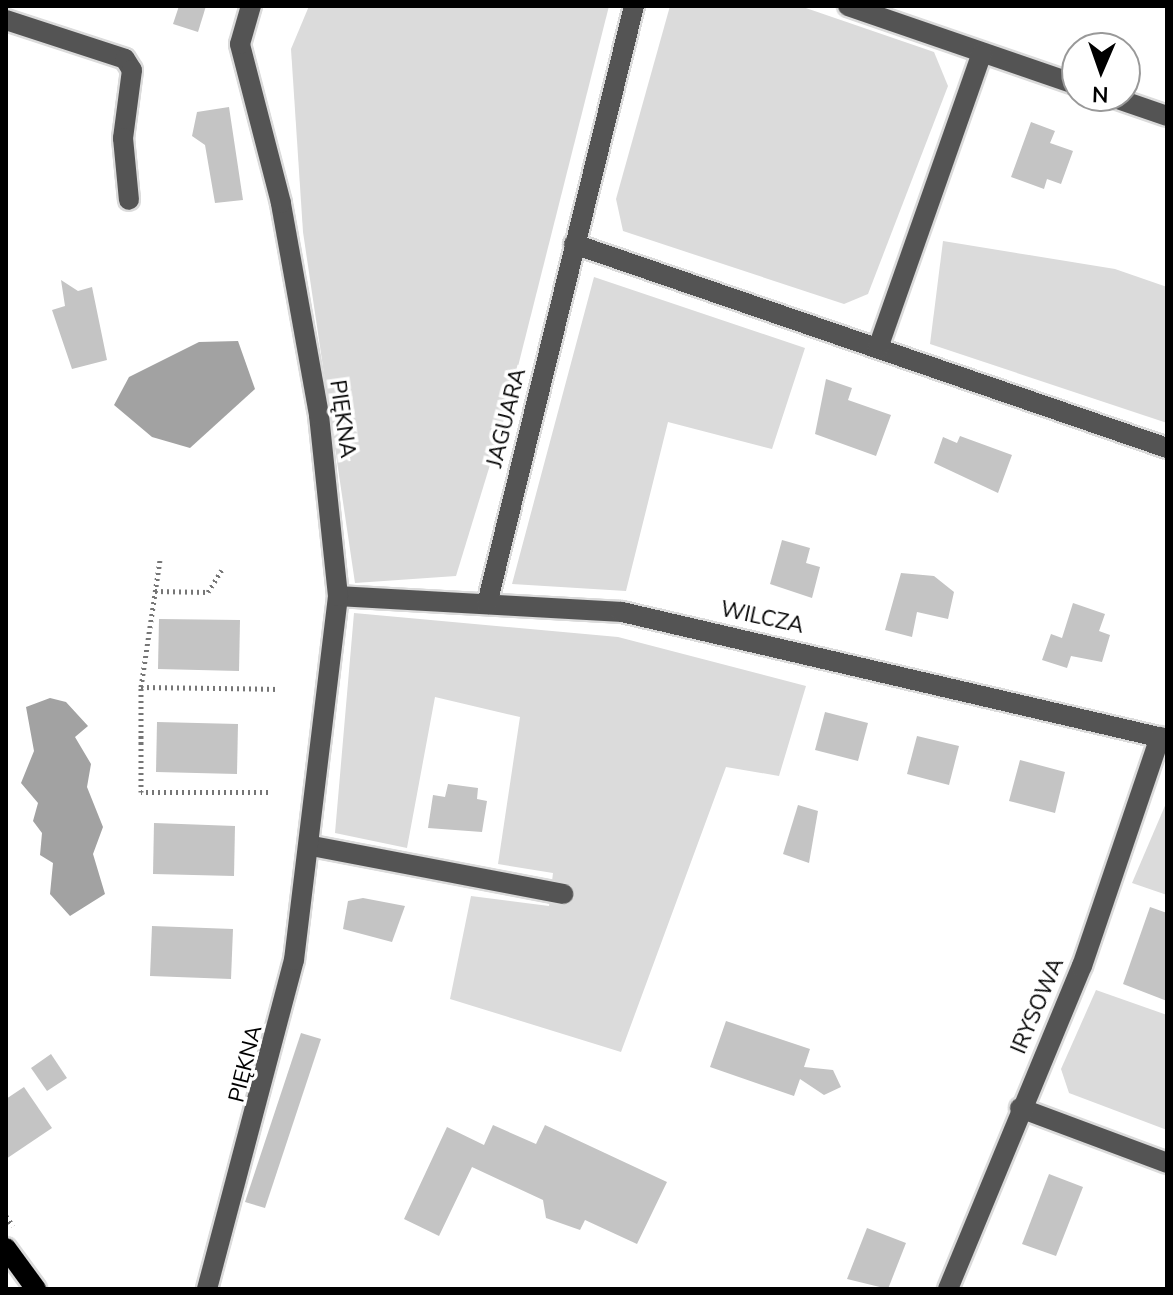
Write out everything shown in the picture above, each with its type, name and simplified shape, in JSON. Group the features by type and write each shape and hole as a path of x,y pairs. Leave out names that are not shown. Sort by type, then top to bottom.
{"main road":[{"path":"6,1248 36,1289"}],"street":[{"name":"PIĘKNA","path":"207,1289 274,1058 312,846 338,596 317,400 281,203 240,44 251,6"},
{"name":"JAGUARA","path":"487,604 634,6"},
{"path":"848,6 1061,80"},
{"path":"6,20 125,59 132,79 123,138 129,200"},
{"path":"878,348 982,53"},
{"path":"1141,107 1167,116"},
{"path":"574,244 1167,448"},
{"name":"WILCZA","path":"338,596 622,612 1164,738"},
{"name":"IRYSOWA","path":"948,1289 1020,1108 1082,966 1164,738"},
{"path":"312,846 563,894"},
{"path":"1020,1108 1167,1163"}],"path":[{"path":"160,560 141,687 141,792 268,792"},
{"path":"155,591 208,592 222,570"},
{"path":"141,687 278,689"}],"shaded area":[{"path":"309,6 609,6 508,406 456,576 355,583 303,232 291,49"},
{"path":"670,6 800,6 934,52 948,86 868,294 844,304 623,231 616,199"},
{"path":"943,241 1115,269 1167,287 1167,423 930,344"},
{"path":"594,277 805,348 772,449 668,422 626,591 512,584"},
{"path":"238,341 255,389 190,448 152,437 114,405 129,377 199,342"},
{"path":"354,613 618,637 806,686 779,776 726,767 621,1052 450,999 471,896 549,906 553,873 498,864 520,717 435,697 407,848 335,833"},
{"path":"50,698 66,702 88,726 75,737 91,764 87,787 103,827 93,854 105,894 70,916 50,894 53,863 40,855 42,833 33,821 38,803 21,783 34,751 26,707"},
{"path":"1167,801 1167,895 1132,883"},
{"path":"1096,990 1167,1015 1167,1130 1069,1093 1061,1069"}],"building":[{"path":"179,6 206,6 198,32 173,24"},
{"path":"229,107 243,200 215,203 205,145 192,136 197,112"},
{"path":"1031,122 1055,131 1050,143 1073,151 1061,184 1047,179 1044,189 1011,177"},
{"path":"61,280 78,291 92,287 107,360 72,369 52,310 65,306"},
{"path":"826,379 852,388 848,400 891,415 876,456 815,434"},
{"path":"960,436 1012,455 998,493 934,463 943,437 957,443"},
{"path":"782,540 810,548 806,563 820,567 812,598 770,584"},
{"path":"901,573 934,576 954,592 948,619 917,612 912,637 885,630"},
{"path":"1073,603 1105,614 1099,631 1110,635 1102,662 1071,656 1067,668 1042,660 1051,634 1062,638"},
{"path":"159,619 240,620 239,671 158,669"},
{"path":"825,712 868,723 858,761 815,750"},
{"path":"157,722 238,724 237,774 156,772"},
{"path":"917,736 959,746 949,785 907,774"},
{"path":"1020,760 1065,772 1055,813 1009,801"},
{"path":"448,784 478,788 477,799 487,801 482,832 428,828 433,795 445,797"},
{"path":"798,805 818,811 809,863 783,854"},
{"path":"154,823 235,826 234,876 153,874"},
{"path":"363,898 405,906 392,942 343,929 348,901"},
{"path":"1150,907 1167,913 1167,1001 1123,984"},
{"path":"152,926 233,929 231,979 150,976"},
{"path":"726,1021 810,1049 804,1067 833,1070 841,1087 824,1095 800,1079 794,1096 710,1067"},
{"path":"301,1033 321,1039 265,1208 245,1202"},
{"path":"51,1054 67,1078 47,1091 31,1068"},
{"path":"24,1087 52,1128 6,1159 6,1099"},
{"path":"493,1125 536,1144 545,1125 667,1182 637,1244 585,1220 580,1230 546,1218 543,1200 472,1167 439,1236 404,1219 447,1127 484,1145"},
{"path":"1049,1174 1083,1187 1056,1256 1022,1244"},
{"path":"867,1228 906,1243 888,1289 847,1279"}]}
